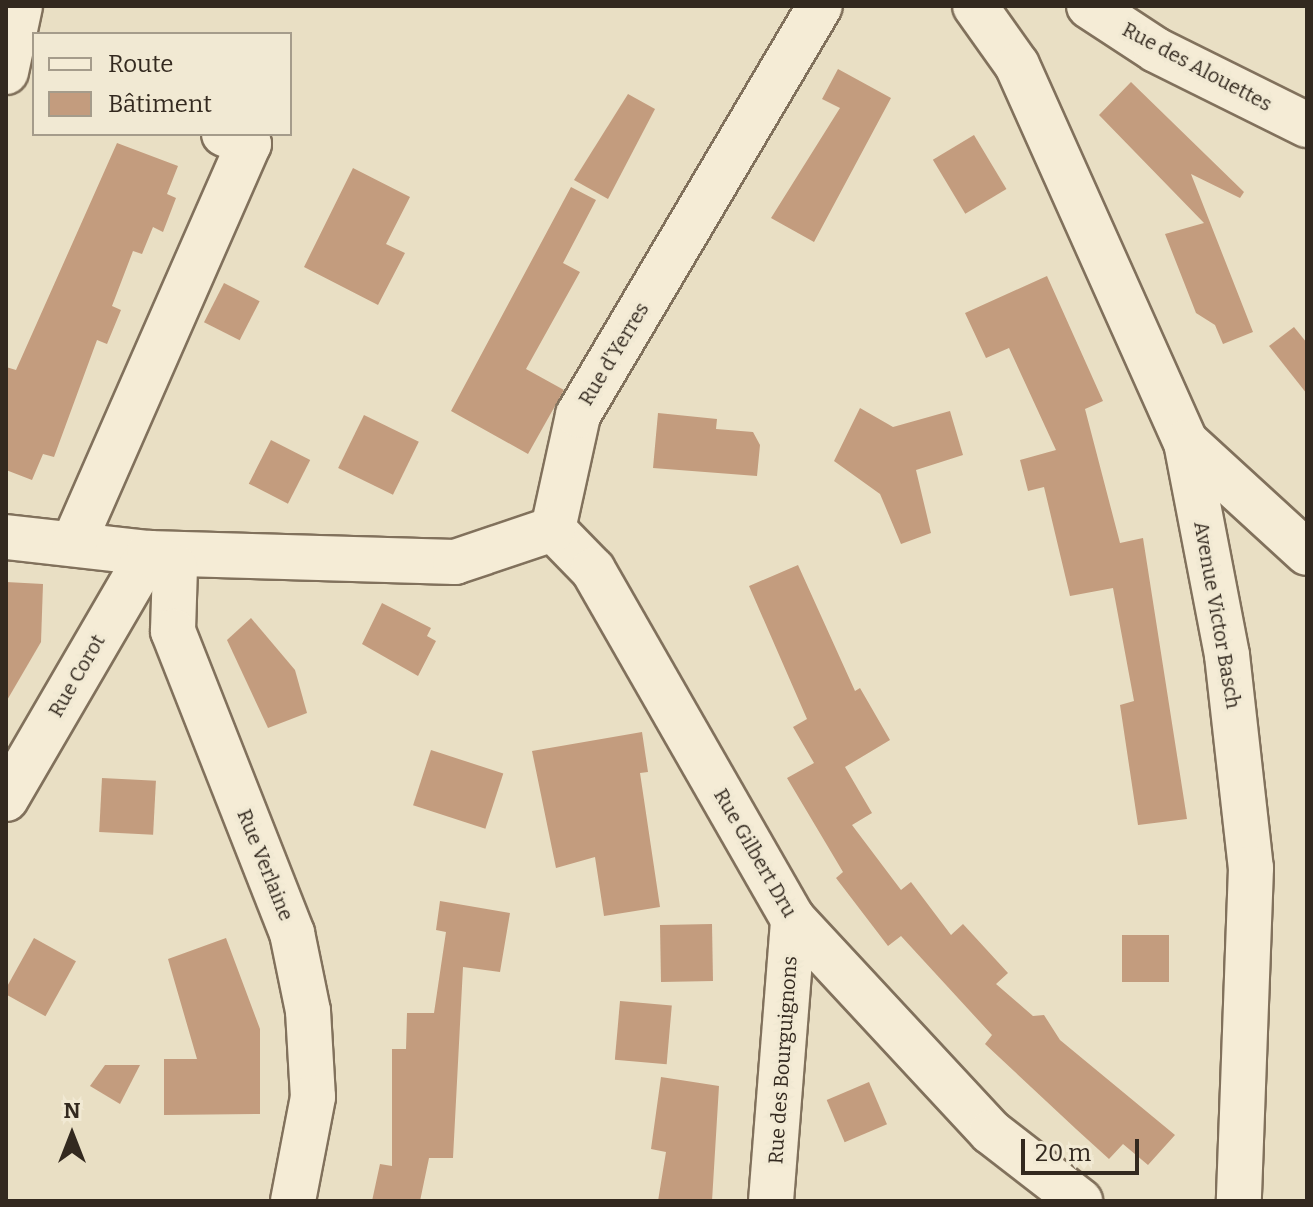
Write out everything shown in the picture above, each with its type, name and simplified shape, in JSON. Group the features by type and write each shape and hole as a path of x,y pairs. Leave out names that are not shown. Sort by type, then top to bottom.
{"street":[{"path":"6,72 20,6"},
{"name":"Rue d'Yerres","path":"553,529 578,415 820,6"},
{"name":"Avenue Victor Basch","path":"975,6 1017,65"},
{"name":"Avenue Victor Basch","path":"1001,6 1017,65 1186,442 1227,655 1251,868 1239,1201"},
{"name":"Rue des Alouettes","path":"1089,6 1156,50 1307,125"},
{"path":"74,542 249,144 229,136"},
{"path":"1186,442 1307,553"},
{"path":"6,537 74,542 149,553 455,562 553,529"},
{"name":"Rue Gilbert Dru","path":"553,529 593,570 793,919 991,1132 1080,1201"},
{"name":"Rue Corot","path":"6,799 149,553"},
{"name":"Rue Verlaine","path":"149,553 175,567 173,631 296,949 313,1097 293,1201"},
{"path":"107,624 130,620 173,631"},
{"name":"Rue des Bourguignons","path":"771,1201 793,919"}],"building":[{"path":"838,69 891,98 814,242 771,218 840,108 822,99"},
{"path":"1131,82 1244,192 1240,198 1191,174 1253,332 1223,344 1215,325 1196,313 1165,234 1204,223 1099,115"},
{"path":"628,94 655,109 608,199 574,180"},
{"path":"974,135 1006,189 965,214 933,160"},
{"path":"117,143 178,166 167,194 176,198 163,232 153,227 142,254 133,251 112,306 121,310 107,344 97,340 54,457 43,454 32,480 6,470 6,367 16,370"},
{"path":"353,168 410,197 386,244 405,253 378,305 304,267"},
{"path":"571,187 596,200 563,263 580,272 526,369 564,390 528,454 451,411"},
{"path":"1047,276 1103,401 1085,409 1120,543 1143,538 1187,819 1138,825 1120,705 1134,701 1113,588 1070,596 1044,487 1028,491 1020,460 1056,450 1009,348 986,358 965,313"},
{"path":"224,283 260,301 240,340 204,322"},
{"path":"1294,327 1307,343 1307,394 1269,346"},
{"path":"860,408 893,427 950,411 963,455 916,470 931,533 901,544 880,494 834,461"},
{"path":"658,413 717,419 716,429 753,432 760,445 757,476 653,468"},
{"path":"364,415 419,442 393,495 338,468"},
{"path":"271,440 310,460 288,504 249,484"},
{"path":"798,565 855,691 860,688 890,740 845,767 872,813 852,825 901,890 911,882 951,935 963,924 1008,973 996,984 1033,1016 1044,1015 1060,1040 1175,1135 1148,1165 1123,1144 1109,1159 1076,1129 985,1044 992,1035 901,936 888,946 836,878 843,872 787,778 814,763 793,727 807,719 749,586"},
{"path":"6,582 43,584 41,642 6,702"},
{"path":"382,603 431,628 427,636 436,641 418,676 362,644"},
{"path":"251,618 295,670 307,713 268,728 227,640"},
{"path":"642,732 648,772 640,773 660,907 604,916 595,857 556,868 532,751"},
{"path":"431,750 503,773 485,829 413,805"},
{"path":"102,778 156,781 153,835 99,832"},
{"path":"440,901 510,913 500,972 463,967 453,1158 429,1158 420,1201 372,1201 380,1164 392,1166 392,1049 406,1049 407,1013 434,1013 446,932 436,930"},
{"path":"712,924 713,981 661,982 660,925"},
{"path":"1122,935 1169,935 1169,982 1122,982"},
{"path":"34,938 76,961 45,1016 6,995 6,989"},
{"path":"226,938 260,1029 260,1114 164,1115 164,1059 197,1059 168,959"},
{"path":"620,1001 672,1006 667,1064 615,1060"},
{"path":"105,1065 140,1065 120,1104 90,1086"},
{"path":"661,1077 719,1086 712,1201 658,1201 666,1152 651,1149"},
{"path":"869,1082 887,1124 845,1142 827,1100"}]}
